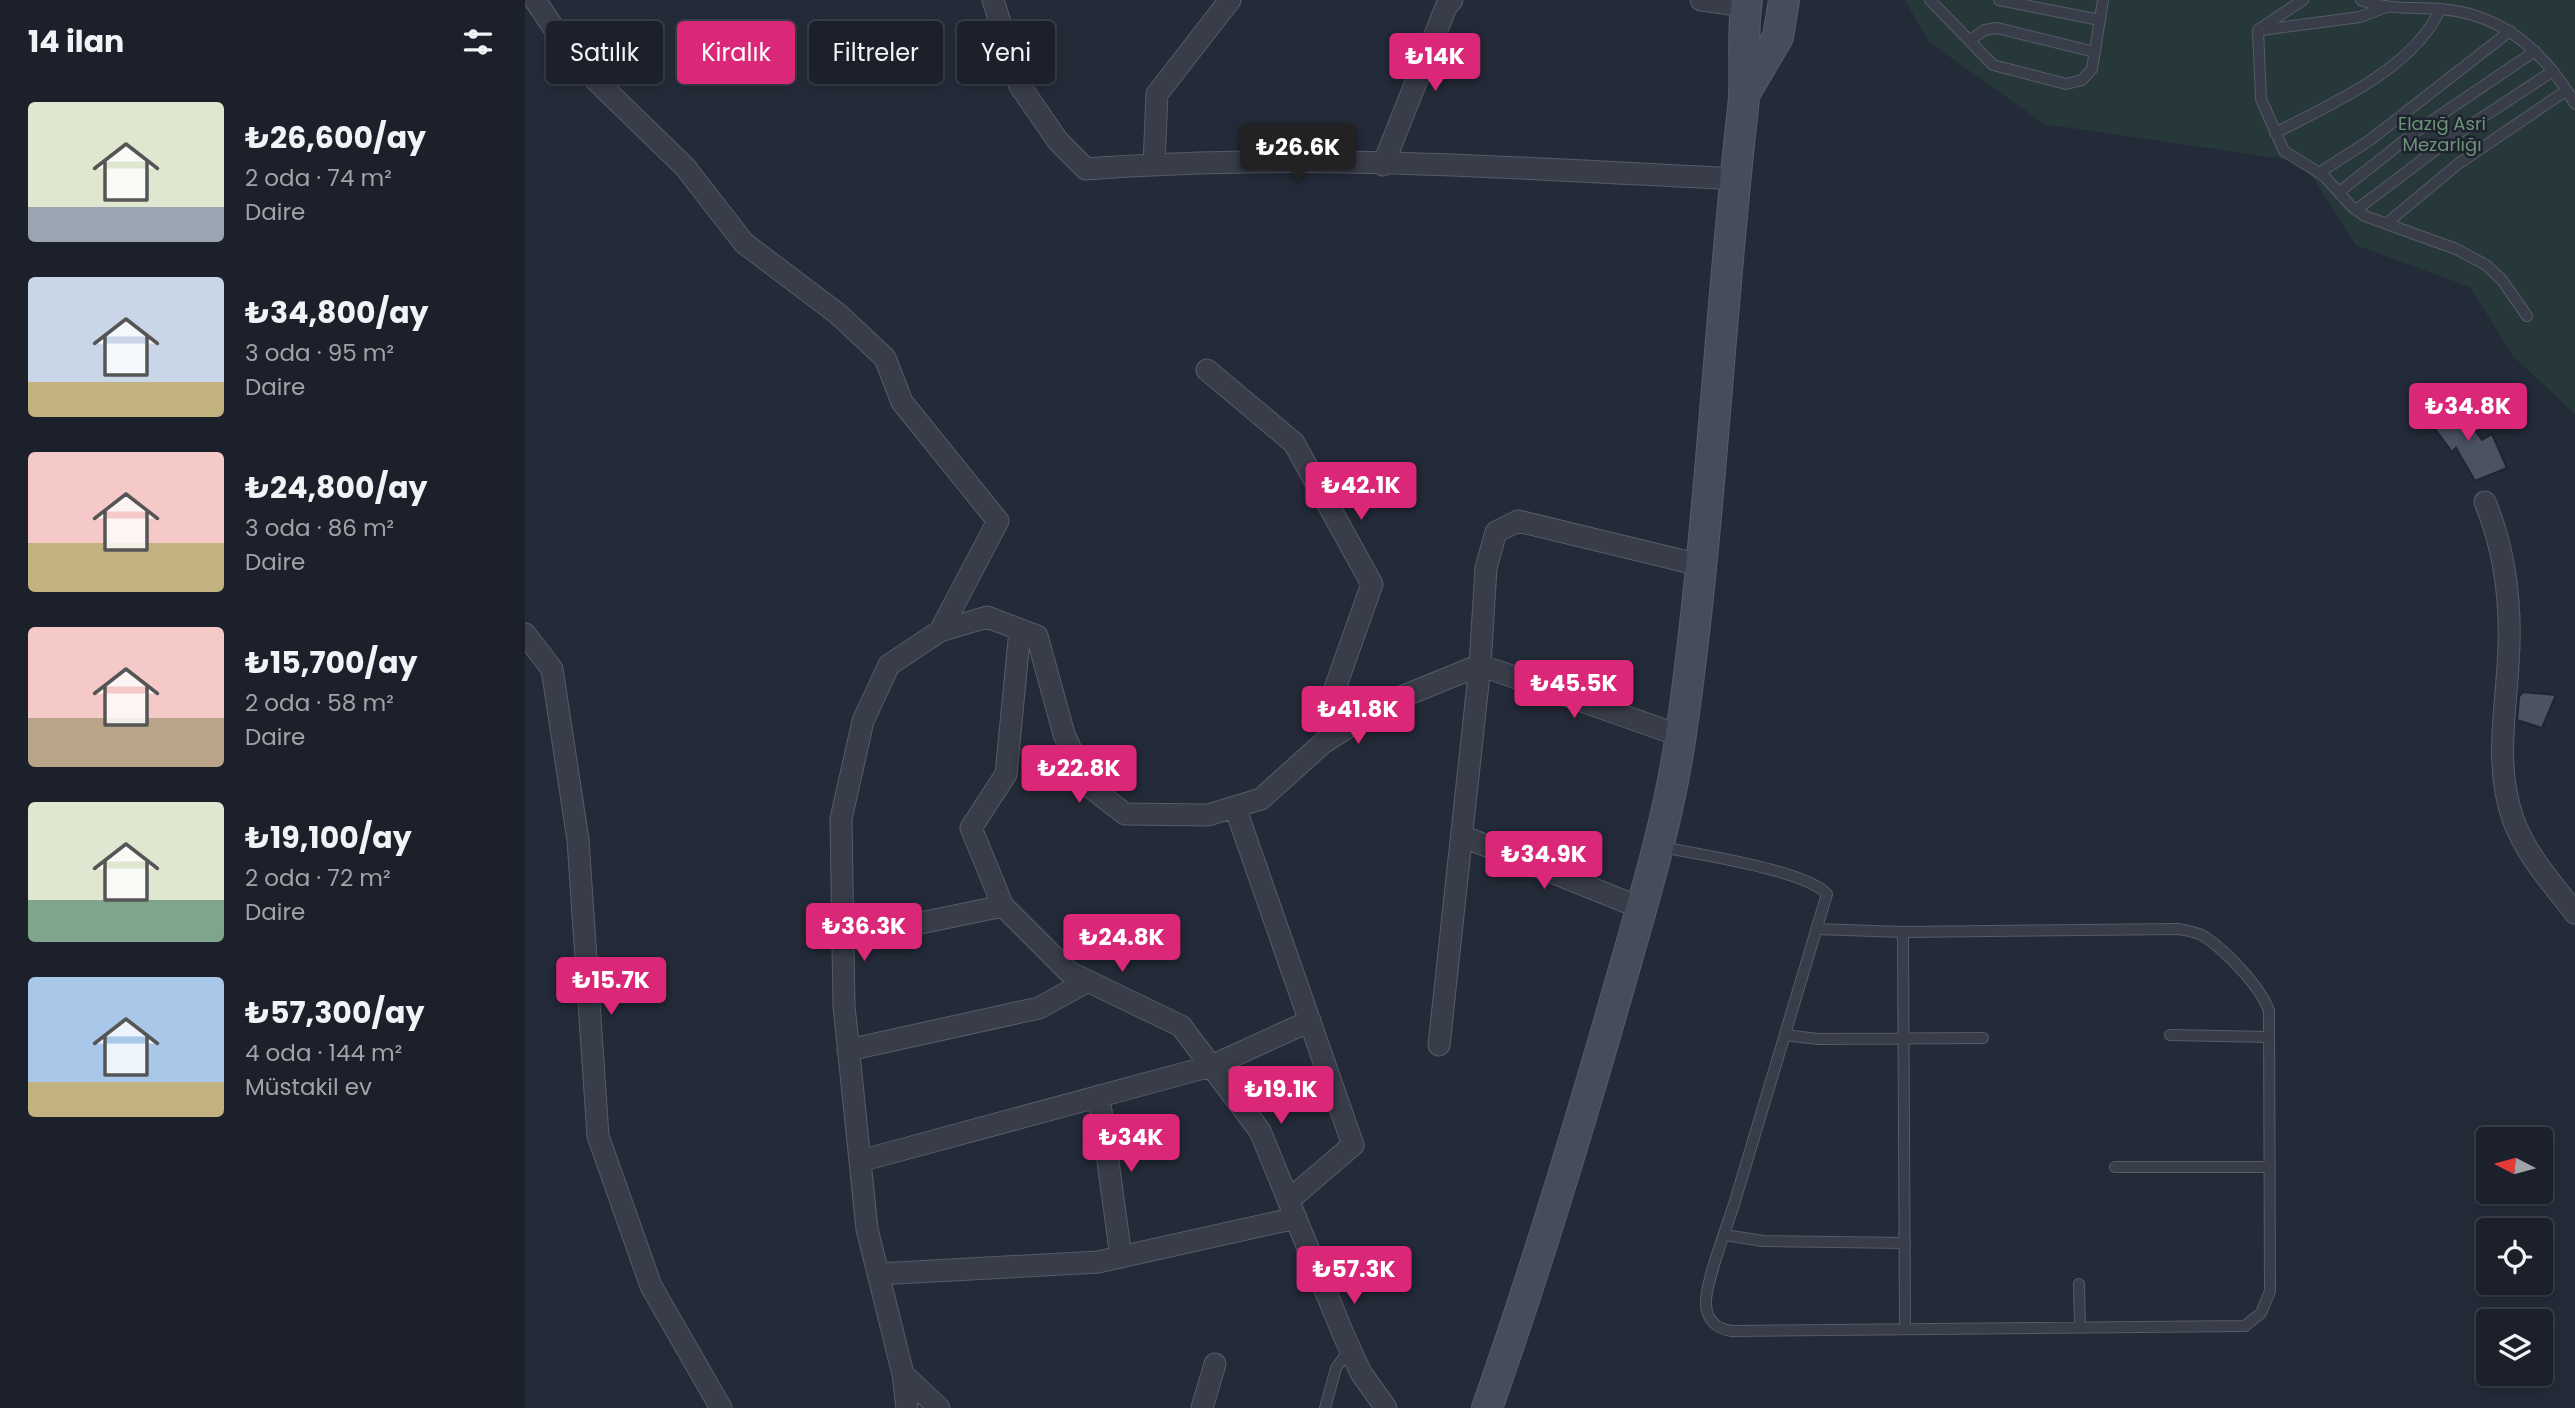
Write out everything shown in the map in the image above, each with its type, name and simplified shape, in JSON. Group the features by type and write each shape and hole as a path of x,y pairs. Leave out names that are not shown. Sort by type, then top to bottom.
{"street":[{"path":"535,0 576,61 684,167 744,243 838,314 885,358 902,402 998,521 940,631"},
{"path":"993,0 1020,86 1058,141 1086,169 1154,164 1384,164 1493,166 1735,178"},
{"path":"1154,164 1157,94 1230,0"},
{"path":"1384,164 1446,7 1453,0"},
{"path":"1487,1408 1572,1155 1658,846 1681,736 1718,402 1735,178 1745,93 1746,3 1701,0"},
{"path":"1745,93 1778,37 1784,0"},
{"path":"1207,370 1294,443 1372,584 1333,694 1338,733"},
{"path":"2485,502 2499,542 2507,604 2508,666 2501,746 2508,801 2525,845 2575,913"},
{"path":"1439,1045 1490,556 1496,532 1518,521 1700,565"},
{"path":"907,1408 903,1374 867,1229 844,1006 841,818 863,721 889,665 940,631 987,617 1037,636 1064,734 1086,784 1125,814 1208,816 1261,799 1338,733 1384,704 1480,665 1681,736"},
{"path":"1020,630 1006,774 971,828 1003,906 1069,972 1181,1026 1260,1131 1350,1349 1361,1373 1386,1408"},
{"path":"525,634 552,669 578,840 598,1136 651,1286 721,1408"},
{"path":"878,1274 1098,1262 1121,1257 1292,1209 1353,1145 1235,807"},
{"path":"1462,836 1641,908"},
{"path":"843,940 1003,906"},
{"path":"849,1050 1039,1008 1088,981"},
{"path":"860,1161 1211,1066 1310,1021"},
{"path":"1100,1096 1121,1257"},
{"path":"1202,1408 1215,1364"},
{"path":"903,1374 939,1408"}],"lane":[{"path":"1930,0 1993,65 2066,84 2082,80 2088,75 2095,52 2103,0"},
{"path":"1999,0 2100,20"},
{"path":"2258,30 2303,0"},
{"path":"2361,0 2386,7 2439,9 2480,17 2510,31 2535,51 2553,71 2575,104"},
{"path":"2258,30 2360,17 2386,7"},
{"path":"2275,133 2368,83 2417,42 2439,9"},
{"path":"1970,40 1985,30 1997,29 2095,52"},
{"path":"2258,30 2261,99 2284,151 2319,173 2355,210 2479,261 2503,279 2527,316"},
{"path":"2319,173 2370,140 2510,31"},
{"path":"2339,192 2414,133 2535,51"},
{"path":"2355,210 2454,136 2553,71"},
{"path":"2387,223 2458,164 2567,90"},
{"path":"1658,846 1731,861 1820,887 1827,894 1816,929 1725,1235 1706,1305 1711,1320 1724,1330 2245,1326 2254,1321 2265,1306 2270,1291 2269,1011 2264,996 2205,937 2179,929 1903,932 1816,929"},
{"path":"1903,932 1905,1329"},
{"path":"1785,1035 1818,1039 1983,1038"},
{"path":"2170,1035 2269,1037"},
{"path":"2115,1167 2269,1167"},
{"path":"1725,1235 1763,1241 1905,1243"},
{"path":"2079,1284 2080,1327"},
{"path":"1325,1408 1336,1368 1350,1349"}],"green space":[{"name":"Elazığ Asri Mezarlığı","path":"1905,0 2575,0 2575,414 2513,356 2470,287 2356,245 2303,162 2044,124 1929,42"}],"building":[{"path":"2453,400 2482,440 2492,434 2507,468 2475,481 2456,448 2452,452 2429,421"},
{"path":"2523,692 2556,695 2542,728 2517,720 2519,697"}]}
